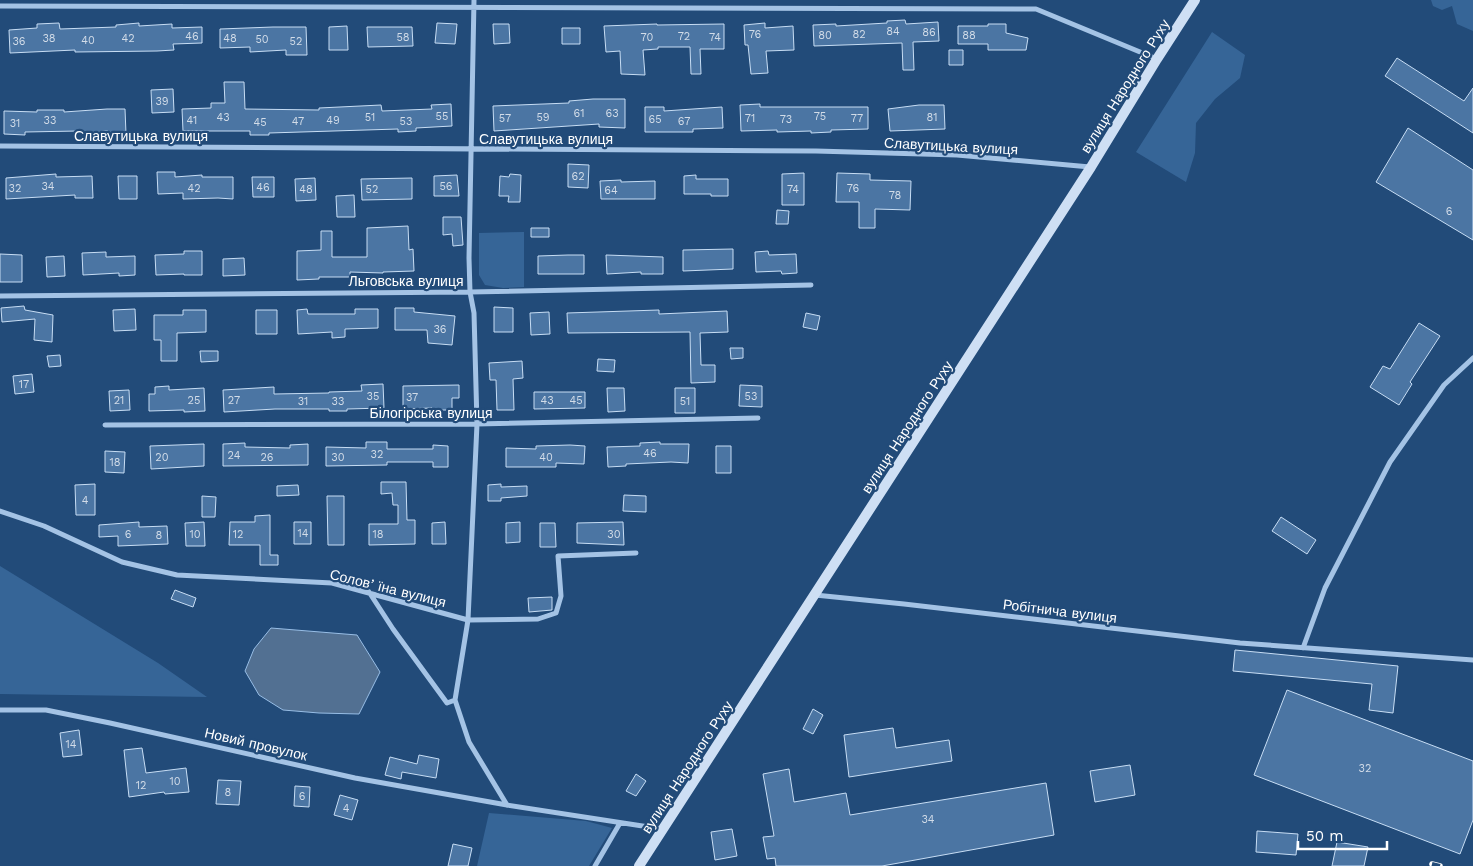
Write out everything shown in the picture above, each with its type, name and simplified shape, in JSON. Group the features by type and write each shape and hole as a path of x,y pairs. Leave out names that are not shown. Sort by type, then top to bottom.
{"main road":[{"name":"вулиця Народного Руху","path":"639,866 1091,167 1195,0"}],"street":[{"path":"474,0 470,292 474,313 477,424 468,620 455,700 469,742 507,805"},
{"path":"0,6 1036,9 1157,59"},
{"name":"Славутицька вулиця","path":"0,146 816,151 957,155 1091,167"},
{"name":"Льговська вулиця","path":"0,296 470,292 811,285"},
{"path":"1303,648 1325,588 1390,462 1444,385 1473,358"},
{"name":"Білогірська вулиця","path":"105,425 477,424 758,418"},
{"name":"Соловʼїна вулиця","path":"0,511 44,526 122,562 177,575 332,583 468,620 538,619 556,613 561,596 558,556 636,553"},
{"path":"368,592 446,703 455,700"},
{"name":"Робітнича вулиця","path":"815,595 1240,643 1473,660"},
{"name":"Новий провулок","path":"0,710 46,710 355,778 663,830"},
{"path":"596,866 620,823"}],"shaded area":[{"path":"1431,0 1473,0 1473,31 1457,24 1452,6 1442,10 1433,6"},
{"path":"1212,32 1245,55 1240,78 1215,99 1196,123 1195,153 1186,182 1136,152"},
{"path":"524,232 524,287 503,288 485,285 479,275 479,233"},
{"path":"0,566 158,663 207,697 0,694"},
{"path":"271,628 357,635 380,672 359,714 283,710 259,695 245,671 254,649"},
{"path":"489,813 586,821 612,828 589,866 477,866"}],"building":[{"path":"905,20 906,24 938,22 939,41 913,42 914,70 903,70 902,43 814,46 813,25 836,24 836,26"},
{"path":"59,23 60,29 116,27 116,25 139,23 139,26 172,24 172,28 202,27 202,43 173,44 174,50 157,51 75,52 75,50 10,53 9,30 37,28 37,24"},
{"path":"437,23 457,24 455,44 435,43"},
{"path":"765,23 765,28 793,26 794,50 766,51 768,73 751,74 748,45 745,45 744,25"},
{"path":"493,24 509,24 510,43 494,44"},
{"path":"724,24 724,49 700,49 701,74 691,74 690,47 658,47 658,49 643,50 645,75 621,74 620,51 606,52 604,26"},
{"path":"988,24 1006,24 1006,33 1028,38 1026,50 988,50 988,44 958,44 958,26 988,26"},
{"path":"347,26 348,50 329,50 329,27"},
{"path":"306,27 307,55 286,55 286,50 250,52 250,47 220,48 220,29"},
{"path":"367,27 412,27 413,46 368,47"},
{"path":"562,28 580,28 580,44 562,44"},
{"path":"949,50 963,50 963,65 949,65"},
{"path":"1397,58 1464,101 1473,88 1473,133 1385,76"},
{"path":"224,82 244,82 245,109 319,110 319,108 381,105 382,111 432,109 431,105 451,104 452,126 416,128 416,131 398,132 398,129 269,133 269,135 250,135 250,131 183,131 182,109 211,108 211,103 225,103"},
{"path":"173,89 174,112 152,113 151,90"},
{"path":"625,99 625,128 599,127 599,124 494,131 493,106 569,103 569,101"},
{"path":"760,104 760,107 868,107 868,129 831,130 831,132 811,133 811,131 777,132 777,130 741,131 740,105"},
{"path":"919,105 944,105 945,129 890,131 888,109"},
{"path":"645,107 664,107 664,111 722,107 723,128 693,129 693,132 645,132"},
{"path":"125,109 126,134 108,134 108,131 79,133 78,131 25,132 25,135 4,134 4,111 37,112 37,110 64,110 64,112"},
{"path":"1408,128 1473,170 1473,240 1376,182"},
{"path":"568,164 589,165 588,188 568,187"},
{"path":"157,172 175,172 175,177 202,175 202,177 233,177 233,199 183,199 183,193 158,194"},
{"path":"804,173 804,205 782,205 782,174"},
{"path":"837,173 870,174 870,180 911,181 910,210 875,209 875,228 859,228 859,202 836,202"},
{"path":"56,174 56,177 92,176 93,198 75,198 75,195 6,199 6,178"},
{"path":"510,174 521,175 520,202 508,202 509,196 499,196 500,176 509,177"},
{"path":"457,175 459,196 434,196 434,176"},
{"path":"696,175 696,179 728,179 728,196 684,194 684,176"},
{"path":"118,176 137,176 137,199 119,199"},
{"path":"252,177 274,177 274,197 253,197"},
{"path":"315,178 316,200 296,201 295,179"},
{"path":"412,178 412,199 362,200 361,179"},
{"path":"621,180 621,182 655,181 655,199 601,199 600,181"},
{"path":"354,195 355,217 337,217 336,196"},
{"path":"777,210 789,211 788,224 776,224"},
{"path":"443,217 461,217 463,245 453,246 452,234 443,235"},
{"path":"408,226 409,250 413,249 414,271 383,273 350,272 350,277 319,277 319,279 297,280 297,251 321,250 321,231 332,231 332,257 367,257 367,228"},
{"path":"531,228 549,228 549,237 531,237"},
{"path":"733,249 733,269 683,271 683,250"},
{"path":"184,251 202,251 202,275 156,275 155,255 184,254"},
{"path":"768,251 769,255 796,254 797,273 782,274 781,271 756,272 755,252"},
{"path":"106,252 106,257 135,256 135,275 119,276 119,273 83,275 82,253"},
{"path":"0,254 22,255 22,282 0,282"},
{"path":"584,255 584,274 538,274 538,256"},
{"path":"606,255 663,257 663,274 641,274 641,272 607,274"},
{"path":"64,256 65,276 47,277 46,257"},
{"path":"244,258 245,275 223,276 223,259"},
{"path":"24,306 25,310 53,315 52,342 34,340 35,319 2,322 1,308"},
{"path":"494,307 513,308 513,332 494,332"},
{"path":"395,308 414,308 414,312 455,316 452,345 428,343 427,330 395,330"},
{"path":"135,309 136,330 114,331 113,310"},
{"path":"307,309 308,314 355,314 355,309 378,309 378,328 345,329 345,337 332,338 332,332 298,334 297,310"},
{"path":"183,310 206,310 206,332 177,333 177,361 161,361 161,340 154,340 154,315 183,315"},
{"path":"256,310 277,310 277,334 256,334"},
{"path":"659,310 659,314 727,311 728,332 700,333 701,365 715,365 715,382 691,383 690,332 568,333 567,313"},
{"path":"549,312 550,334 531,335 530,313"},
{"path":"806,313 820,316 817,330 803,327"},
{"path":"1419,323 1440,336 1410,382 1412,384 1399,405 1370,387 1383,366 1390,369"},
{"path":"730,348 743,348 743,358 731,359"},
{"path":"200,351 218,351 218,361 201,362"},
{"path":"60,355 61,366 49,367 47,356"},
{"path":"598,359 615,360 614,372 597,371"},
{"path":"522,361 523,378 513,379 514,410 497,410 496,380 490,380 489,363"},
{"path":"32,374 34,392 15,394 13,376"},
{"path":"383,384 384,408 347,409 347,411 275,409 224,412 223,390 274,387 274,394 329,393 362,391 361,385"},
{"path":"459,385 459,398 452,398 452,410 432,410 432,408 403,409 403,386"},
{"path":"740,385 762,386 762,407 739,406"},
{"path":"169,386 169,390 204,388 205,411 149,411 149,394 155,394 155,387"},
{"path":"607,388 624,388 625,411 608,412"},
{"path":"675,388 695,388 695,413 675,413"},
{"path":"129,390 130,410 110,411 109,391"},
{"path":"534,392 585,392 585,408 534,409"},
{"path":"366,442 387,442 387,449 433,449 433,445 448,446 448,467 433,467 433,462 387,462 387,465 326,466 326,447 366,448"},
{"path":"660,442 660,444 689,444 688,463 626,464 626,466 608,467 607,447 640,446 640,443"},
{"path":"245,443 245,447 290,448 290,445 308,444 308,465 223,466 223,444"},
{"path":"204,444 204,466 151,469 150,446"},
{"path":"536,446 585,446 584,464 556,463 556,467 506,467 506,448 536,449"},
{"path":"716,446 731,446 731,473 716,473"},
{"path":"105,451 125,452 124,473 105,472"},
{"path":"381,482 406,482 407,520 415,520 415,544 369,545 369,524 398,524 398,505 393,505 392,493 381,494"},
{"path":"95,484 95,515 76,515 75,485"},
{"path":"501,484 501,487 527,486 527,496 501,498 501,501 488,501 488,485"},
{"path":"298,485 299,495 277,496 277,486"},
{"path":"624,495 646,496 646,512 623,511"},
{"path":"202,496 216,497 215,517 202,517"},
{"path":"327,496 344,496 344,545 328,545"},
{"path":"270,515 270,555 278,555 278,565 260,565 260,545 229,545 230,522 255,522 255,516"},
{"path":"1281,517 1316,540 1307,554 1272,531"},
{"path":"139,522 139,527 167,526 168,544 118,546 118,536 99,537 99,525"},
{"path":"204,522 205,546 186,546 185,523"},
{"path":"294,522 311,522 311,544 294,544"},
{"path":"445,522 446,544 432,544 432,523"},
{"path":"520,522 520,542 506,543 506,523"},
{"path":"623,522 624,545 577,543 577,523"},
{"path":"540,523 555,523 556,547 540,547"},
{"path":"175,590 196,598 193,607 171,599"},
{"path":"552,597 552,610 529,612 528,598"},
{"path":"1235,650 1398,666 1393,713 1369,710 1372,684 1233,671"},
{"path":"1287,690 1473,761 1473,820 1460,854 1254,775"},
{"path":"813,709 823,715 813,734 803,729"},
{"path":"893,728 896,748 949,740 952,761 849,777 844,735"},
{"path":"79,730 82,755 63,757 60,733"},
{"path":"142,748 146,773 186,768 189,792 165,794 164,792 129,797 124,750"},
{"path":"419,755 439,759 436,778 402,772 401,779 385,775 390,757 417,764"},
{"path":"1130,765 1135,795 1095,802 1090,771"},
{"path":"789,769 794,802 846,793 850,815 1046,783 1054,835 882,866 776,866 775,858 767,859 763,837 774,836 763,774"},
{"path":"636,774 646,781 636,796 626,791"},
{"path":"218,780 241,781 239,805 216,804"},
{"path":"295,786 310,787 309,807 294,806"},
{"path":"340,795 358,800 352,820 334,815"},
{"path":"732,829 737,856 715,860 711,832"},
{"path":"1257,831 1298,834 1296,855 1256,852"},
{"path":"1337,842 1368,847 1364,866 1332,866"},
{"path":"453,844 472,848 468,866 448,866"}],"railway":[{"path":"1432,864 1440,866"}]}
